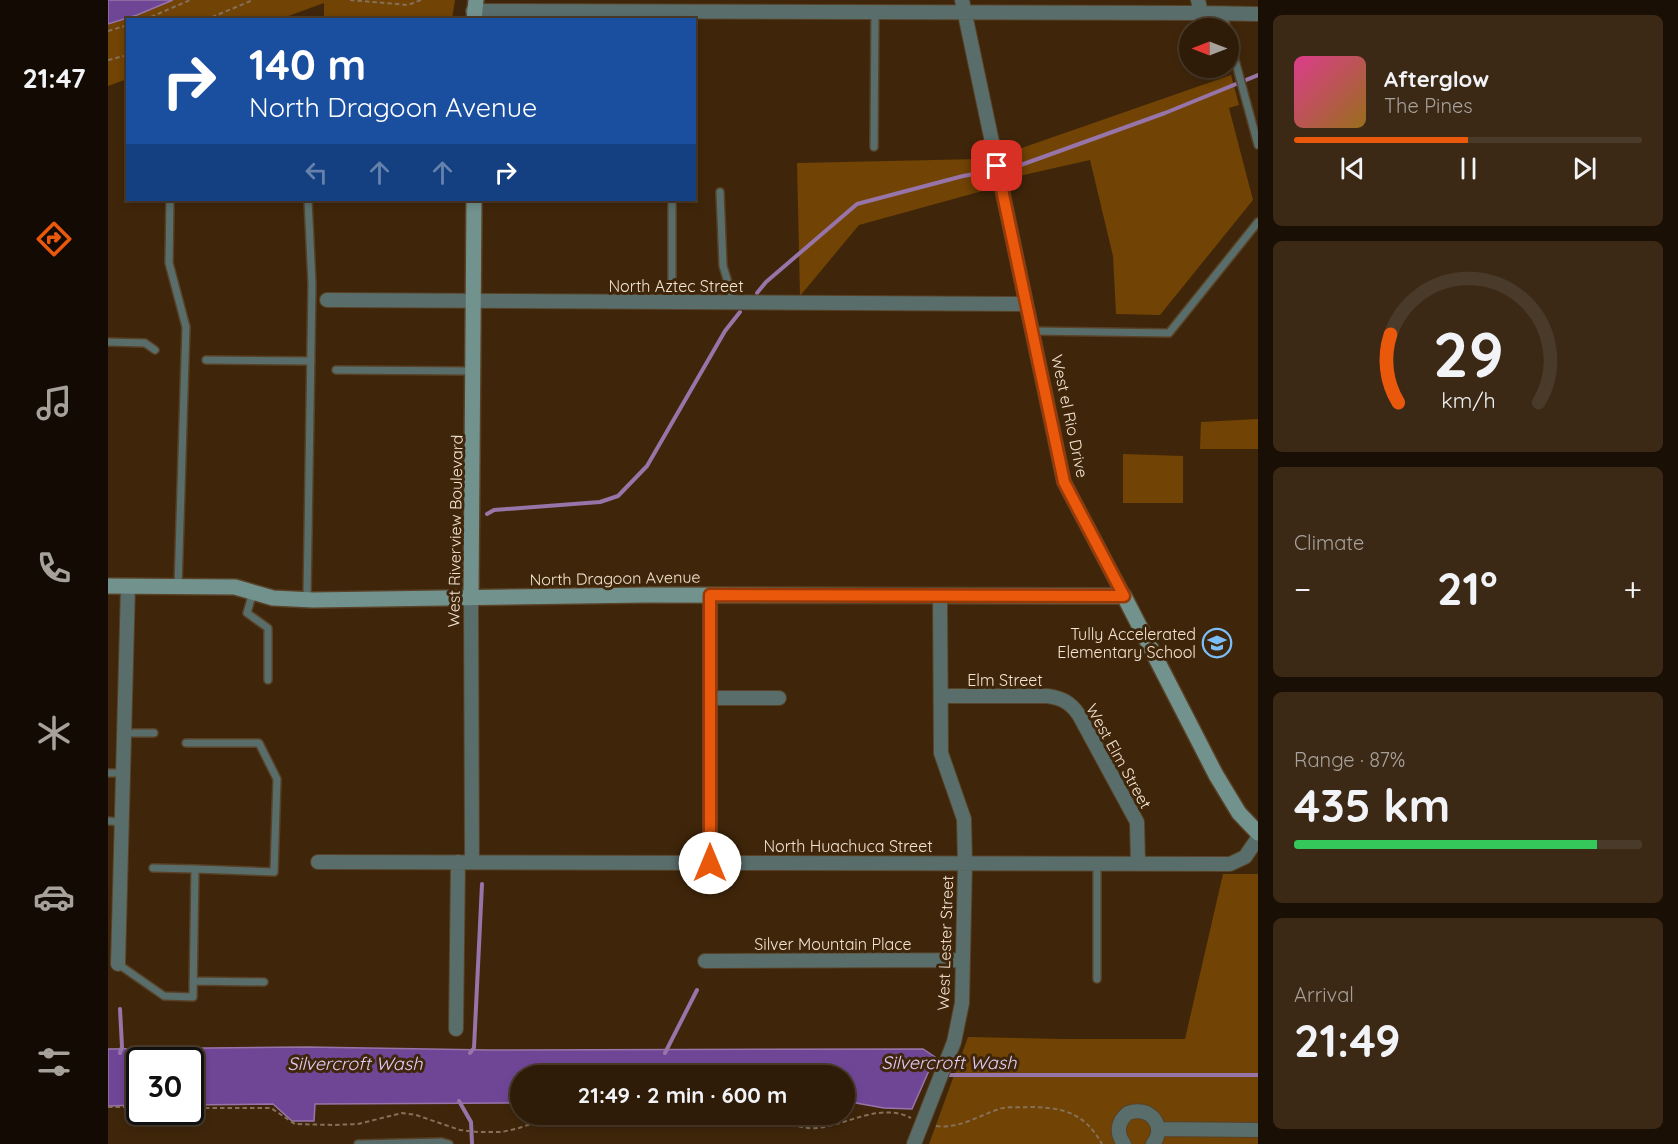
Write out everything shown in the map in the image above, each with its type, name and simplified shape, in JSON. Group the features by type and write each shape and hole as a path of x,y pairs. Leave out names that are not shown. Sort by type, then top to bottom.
{"street":[{"path":"474,10 875,12 964,6 1199,6 1218,18"},
{"name":"West el Rio Drive","path":"964,6 1064,482 1216,775 1239,813 1258,833"},
{"path":"1239,19 1258,14"},
{"name":"West Riverview Boulevard","path":"456,1029 465,862 471,598 474,201"},
{"name":"North Aztec Street","path":"327,300 1026,304"},
{"name":"North Dragoon Avenue","path":"108,586 235,587 273,598 307,600 710,595 1124,596"},
{"path":"118,964 128,586"},
{"path":"710,595 710,863"},
{"name":"West Lester Street","path":"914,1144 954,1042 962,1003 964,819 941,753 940,596"},
{"name":"Elm Street","path":"942,696 1047,696 1068,702"},
{"path":"710,698 779,698"},
{"name":"West Elm Street","path":"1068,702 1079,715 1137,822 1138,863"},
{"name":"North Huachuca Street","path":"318,862 1230,864 1245,856 1258,838"},
{"name":"Silver Mountain Place","path":"705,961 962,960"},
{"path":"1124,1144 1118,1131 1119,1124 1128,1113 1141,1110 1153,1117 1158,1129 1158,1136 1153,1144"},
{"path":"1158,1129 1258,1130"}],"lane":[{"path":"874,147 875,12"},
{"path":"1239,75 1258,145"},
{"path":"720,192 723,266 734,302"},
{"path":"170,201 169,263 186,327 178,586"},
{"path":"307,600 312,284 308,201"},
{"path":"672,203 672,302"},
{"path":"1033,331 1169,333 1258,222"},
{"path":"108,342 145,343 155,350"},
{"path":"206,360 311,361"},
{"path":"336,370 474,371"},
{"path":"253,592 247,613 268,628 268,680"},
{"path":"125,733 154,733"},
{"path":"153,868 274,872 278,778 259,743 186,743"},
{"path":"108,773 124,773"},
{"path":"108,821 123,822"},
{"path":"1096,863 1097,979"},
{"path":"118,964 164,996 193,997 195,869"},
{"path":"193,981 264,982"},
{"path":"358,1144 442,1142 448,1144"}],"path":[{"path":"149,18 190,0"},
{"path":"210,18 253,0"},
{"path":"350,0 408,5 421,0"},
{"path":"108,32 126,26"},
{"path":"108,60 126,56"},
{"path":"108,1107 126,1107"},
{"path":"204,1107 271,1108 295,1124 358,1124 402,1113 416,1114 460,1130 477,1132 502,1132 528,1125"}],"shaded area":[{"path":"108,0 455,0 452,18 324,18 324,3 283,18 126,18 126,79 108,86"},
{"path":"1222,78 1232,78 1239,105 1229,108 1253,200 1160,315 1116,314 1113,256 1090,160 1019,176 1013,151"},
{"path":"979,159 986,190 859,225 800,296 797,163"},
{"path":"1258,419 1258,449 1200,449 1201,422"},
{"path":"1123,454 1183,456 1183,503 1123,503"},
{"path":"1223,874 1258,874 1258,1144 929,1144 968,1037 1185,1039"}],"water":[{"path":"108,0 173,0 137,15 108,24"},
{"path":"204,1048 923,1049 935,1057 912,1109 884,1108 855,1103 855,1065 510,1065 510,1103 315,1104 314,1121 292,1121 273,1104 204,1105"},
{"path":"108,1049 126,1049 126,1105 108,1106"}],"waterway":[{"path":"757,293 766,282 857,204 963,176 1018,166 1165,113 1258,75"},
{"path":"487,514 494,510 600,502 618,496 647,466 725,331 740,312"},
{"path":"470,1053 474,1048 482,884"},
{"path":"665,1053 697,990"},
{"path":"120,1009 122,1047 120,1053"},
{"name":"Silvercroft Wash","path":"944,1075 1258,1075"},
{"path":"459,1101 471,1122 472,1143"}],"place":[{"name":"Tully Accelerated Elementary School","path":"1217,643"}],"route":[{"path":"710,863 710,595 1124,596 1064,482 997,166"}]}
